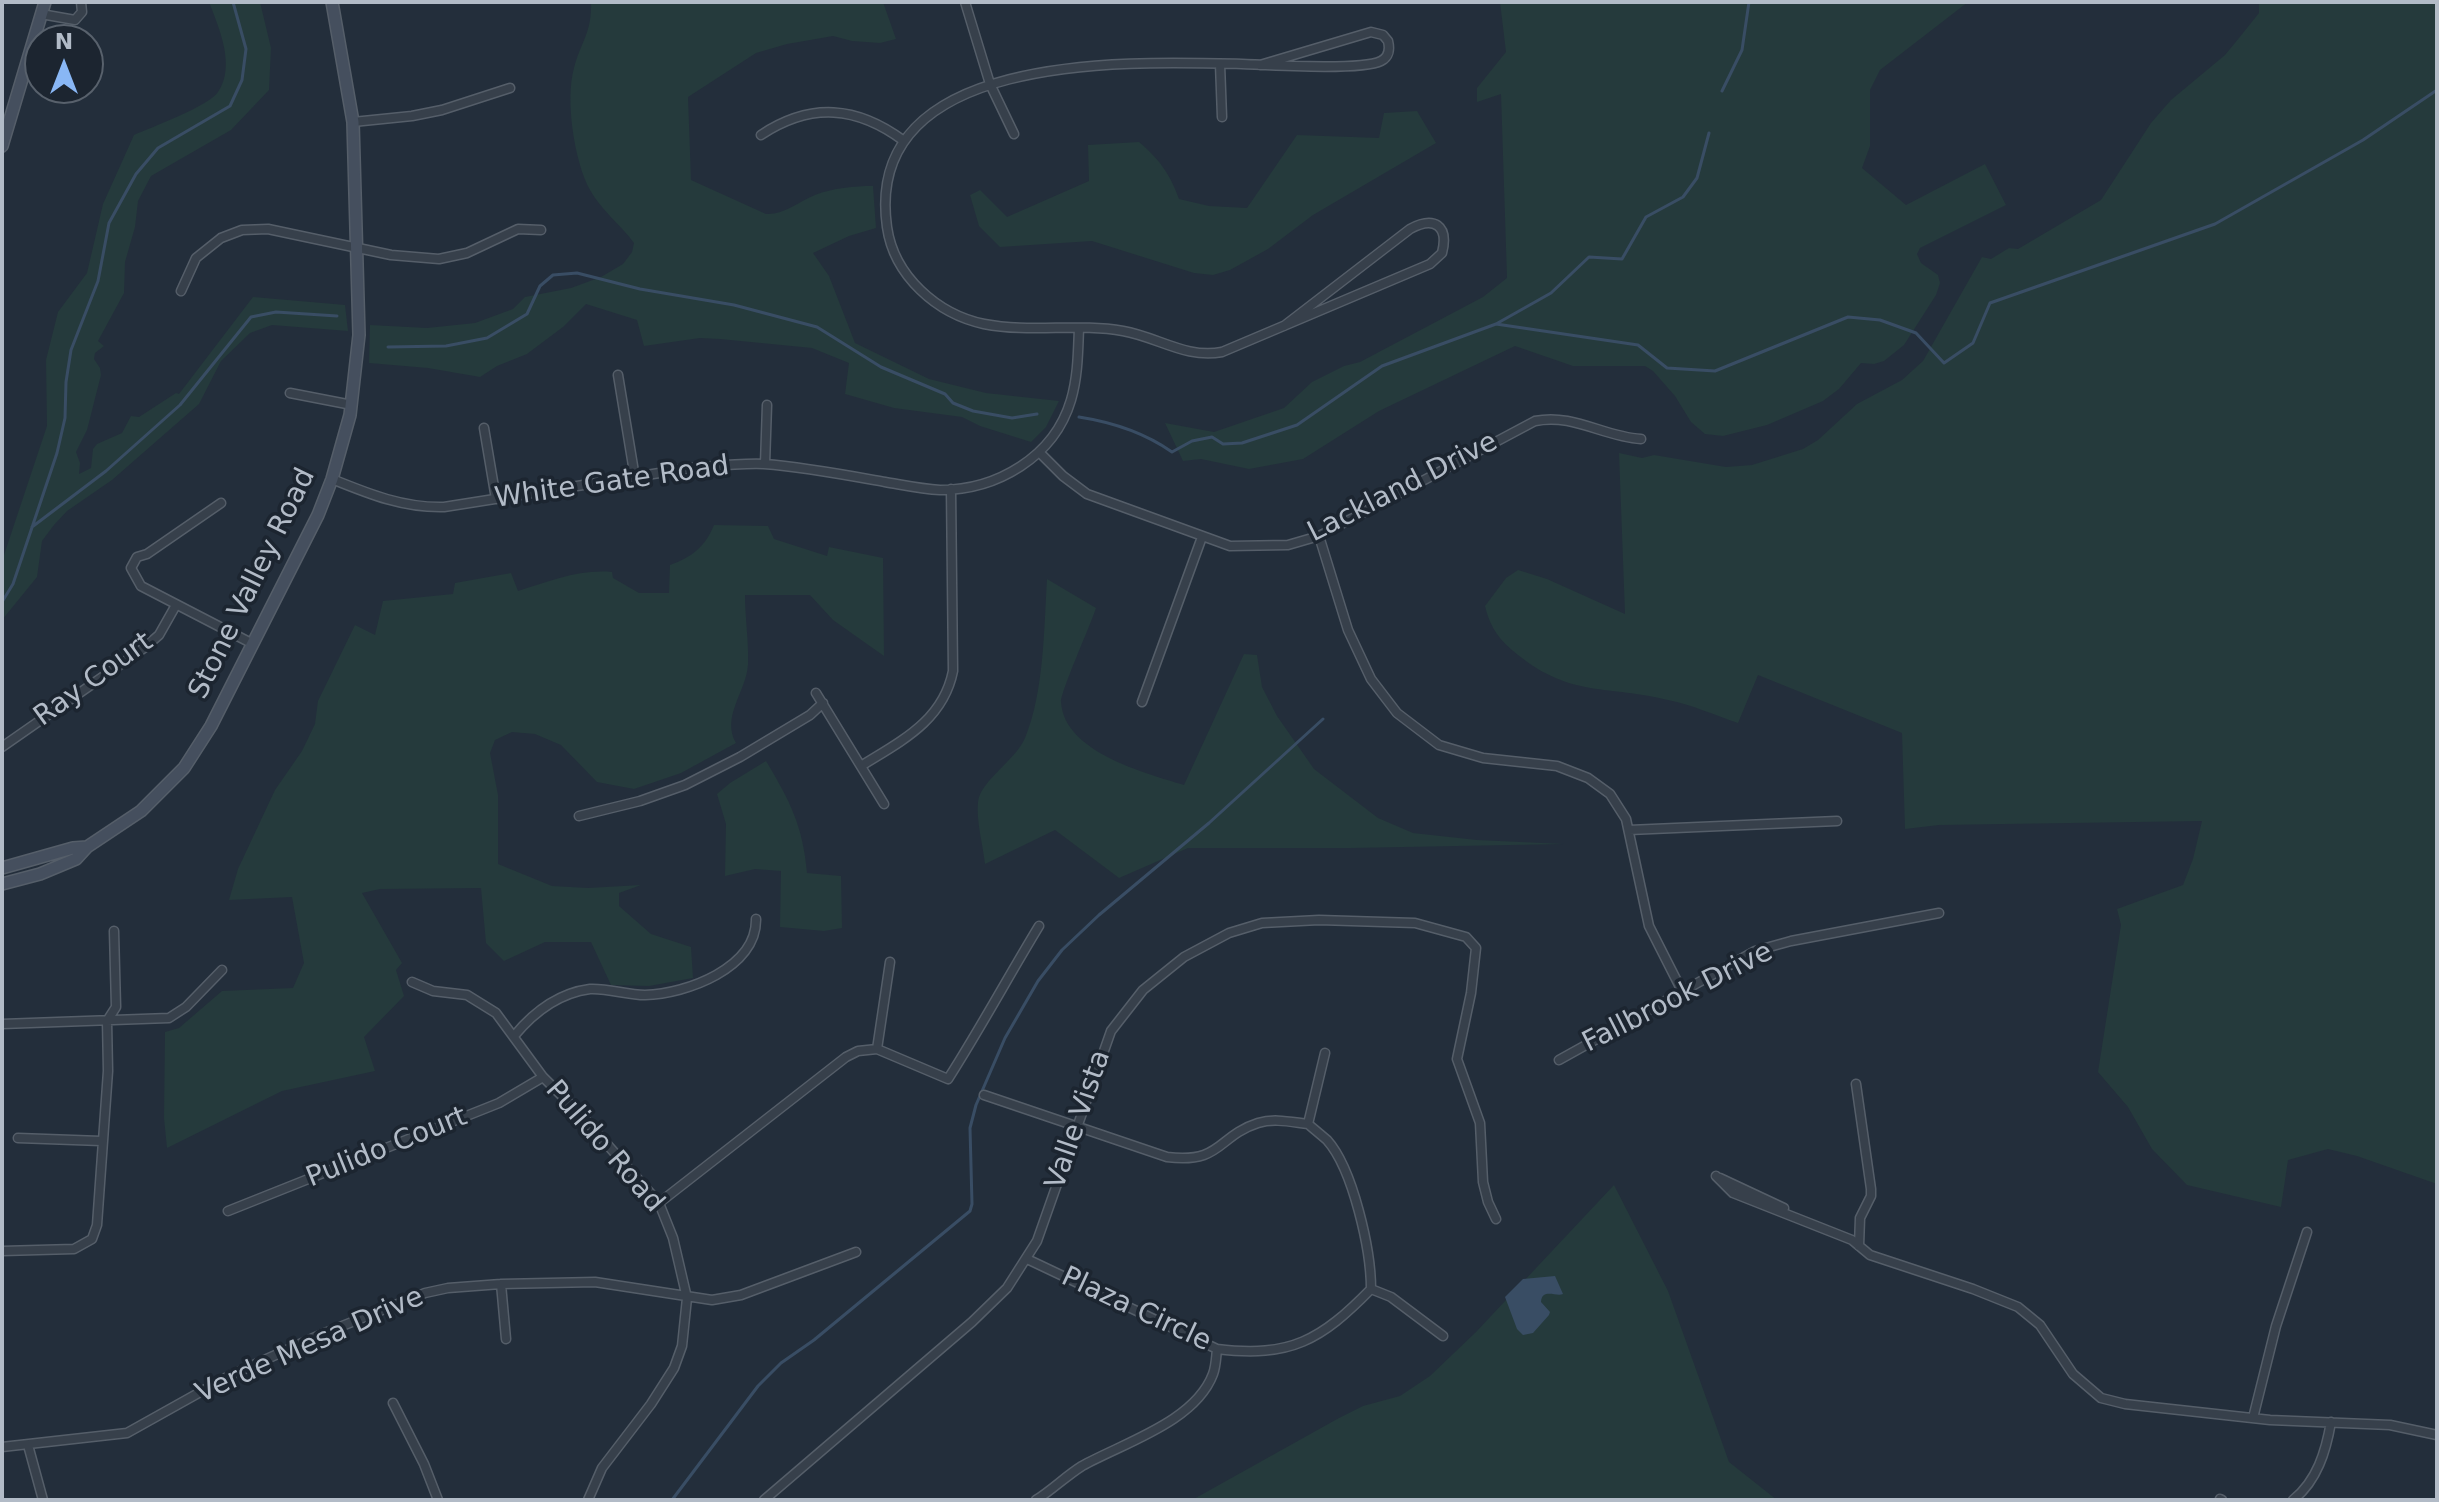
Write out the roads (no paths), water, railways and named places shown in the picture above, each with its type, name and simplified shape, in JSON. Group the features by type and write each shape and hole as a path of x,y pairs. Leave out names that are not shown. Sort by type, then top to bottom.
{"street":[{"path":"2,146 43,8 75,20 82,12 81,2"},
{"name":"Stone Valley Road","path":"2,884 40,874 76,859 87,847 141,811 184,768 211,726 253,644 318,515 332,479 352,405 359,335 353,122 332,2"},
{"path":"965,2 990,84 1014,134"},
{"path":"1260,65 1362,34 1378,33 1388,41 1388,54 1379,62 1260,65 1097,66 1009,78 949,102 927,118 904,141 891,166 885,196 895,254 909,279 941,307 972,321 1008,327 1124,331 1187,352 1210,355 1222,352 1284,326 1430,264 1442,253 1445,236 1442,229 1434,223 1421,223 1410,229 1284,326"},
{"path":"1220,64 1222,117"},
{"path":"353,122 442,110 510,88"},
{"path":"761,135 805,115 830,112 853,114 875,122 904,141"},
{"path":"181,291 196,258 221,238 242,230 268,229 415,259 439,259 467,253 518,229 541,230"},
{"name":"White Gate Road","path":"332,479 406,505 444,507 691,468 765,464 919,488 975,487 998,479 1040,453 1050,440 1070,404 1077,373 1079,328"},
{"path":"618,375 635,478"},
{"path":"290,393 352,405"},
{"path":"765,464 767,405"},
{"name":"Lackland Drive","path":"1040,453 1087,494 1230,546 1260,547 1288,545 1319,536 1535,421 1569,419 1624,438 1641,439"},
{"path":"484,428 496,499"},
{"path":"861,766 926,723 946,695 950,683 953,671 951,489"},
{"path":"221,503 132,562 133,575 141,586 253,644"},
{"path":"1319,536 1348,630 1371,679 1397,713 1439,745 1483,758 1557,766 1588,778 1610,794 1626,819 1649,926 1682,991"},
{"path":"1142,702 1202,537"},
{"name":"Ray Court","path":"2,747 144,648 159,635 176,605"},
{"path":"816,693 884,804"},
{"path":"579,816 640,801 685,785 740,757 810,715 823,703"},
{"path":"1629,830 1837,821"},
{"name":"Stone Valley Road","path":"2,868 87,847"},
{"name":"Fallbrook Drive","path":"1559,1060 1755,951 1791,941 1939,913"},
{"path":"514,1036 529,1018 546,1005 592,989 644,995 667,992 710,979 744,953 756,934 756,919"},
{"name":"Valle Vista","path":"764,1500 972,1322 1007,1288 1037,1241 1111,1031 1143,990 1174,965 1229,933 1262,923 1383,920 1445,929 1466,937 1476,948 1471,993 1457,1059 1480,1123 1483,1182 1496,1219"},
{"path":"659,1203 846,1057 858,1051 877,1049 948,1079 1039,926"},
{"path":"2,1251 74,1249 92,1239 97,1225 108,1071 107,1021 116,1007 114,931"},
{"path":"877,1049 890,962"},
{"path":"2,1024 169,1018 186,1007 222,970"},
{"name":"Pulido Road","path":"412,982 433,991 467,995 496,1013 543,1077 659,1203 673,1238 687,1298 682,1346 674,1368 651,1404 602,1468 588,1500"},
{"path":"1308,1124 1325,1053"},
{"name":"Pulido Court","path":"228,1211 499,1103 543,1077"},
{"path":"1856,1084 1871,1196 1860,1218 1856,1244"},
{"path":"984,1095 1167,1157 1183,1159 1210,1154 1257,1123 1275,1120 1308,1124 1328,1142 1349,1183 1371,1263 1371,1289 1391,1297 1443,1336"},
{"path":"18,1138 101,1141"},
{"path":"1716,1176 1733,1193 1856,1244 1870,1255 2018,1307 2040,1325 2073,1374 2101,1398 2125,1404 2253,1418 2390,1425 2437,1435"},
{"path":"2253,1418 2276,1326 2307,1232"},
{"name":"Verde Mesa Drive","path":"2,1447 127,1433 229,1376 405,1299 448,1288 595,1282 712,1300 741,1295 856,1252"},
{"name":"Plaza Circle","path":"1027,1259 1217,1349 1251,1353 1299,1344 1321,1333 1343,1317 1371,1289"},
{"path":"501,1284 506,1339"},
{"path":"1036,1500 1078,1468 1151,1433 1180,1413 1200,1395 1212,1378 1217,1349"},
{"path":"393,1403 424,1464 438,1500"},
{"path":"2293,1500 2305,1490 2323,1457 2331,1422"},
{"path":"28,1445 43,1500"}],"water":[{"path":"1555,1276 1563,1294 1544,1295 1541,1302 1550,1312 1549,1315 1533,1333 1523,1335 1517,1329 1505,1297 1523,1279"}],"waterway":[{"path":"2,602 13,584 57,453 65,418 71,350 98,281 109,223 136,174 158,148 230,106 242,80 246,49 233,2"},
{"path":"1722,91 1742,50 1749,2"},
{"path":"1496,324 1638,345 1667,368 1715,371 1848,317 1880,320 1916,333 1944,363 1973,343 1990,303 2215,224 2363,140 2437,90"},
{"path":"1079,417 1127,429 1172,452 1192,441 1212,437 1223,444 1242,443 1297,425 1382,366 1496,324 1551,293 1589,257 1622,259 1646,217 1683,197 1697,178 1709,133"},
{"path":"388,347 446,346 487,338 527,314 540,286 553,275 577,273 640,289 734,305 817,327 881,367 945,394 953,403 973,411 1012,418 1037,414"},
{"path":"32,527 106,471 180,405 251,317 276,312 337,316"},
{"path":"672,1500 758,1386 781,1363 814,1340 970,1211 970,1128 976,1105 1005,1038 1038,981 1062,950 1323,719"}]}
